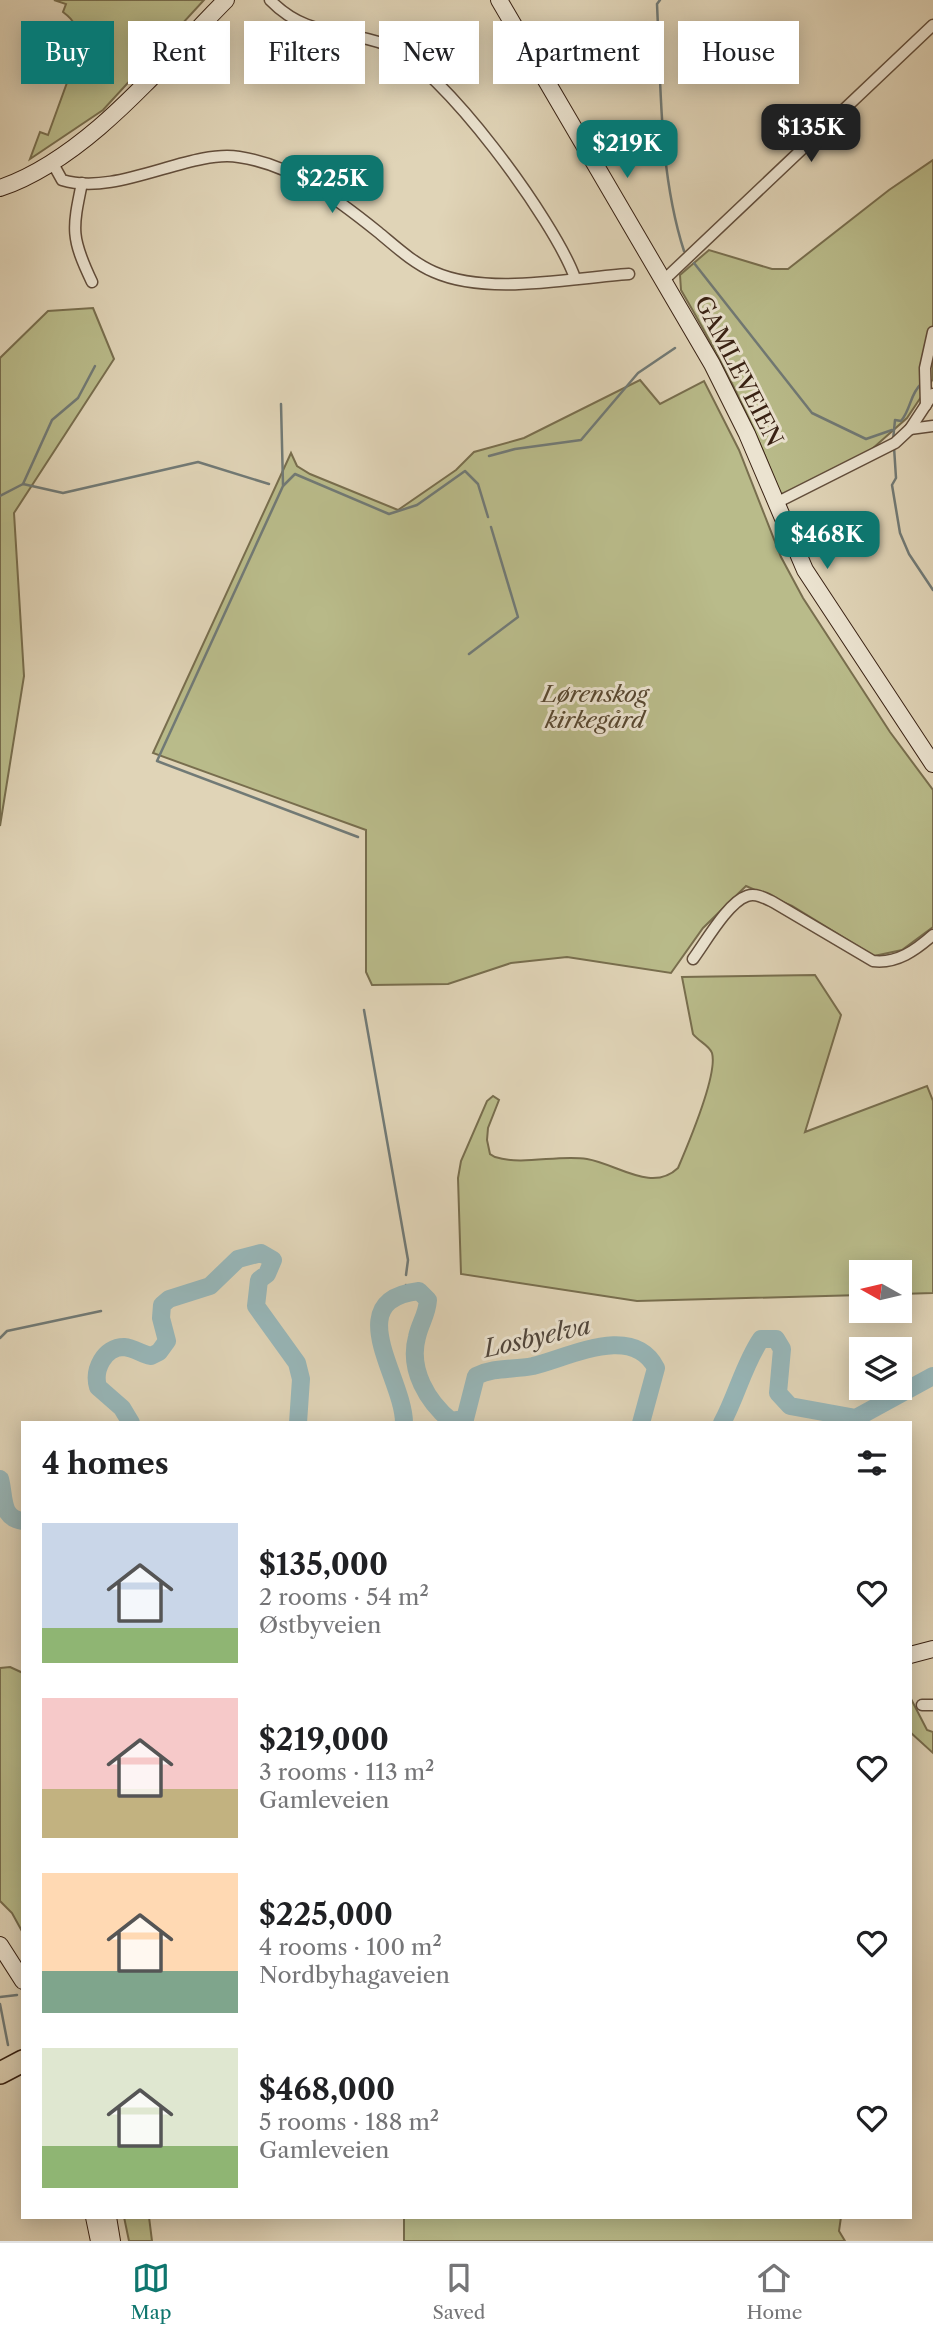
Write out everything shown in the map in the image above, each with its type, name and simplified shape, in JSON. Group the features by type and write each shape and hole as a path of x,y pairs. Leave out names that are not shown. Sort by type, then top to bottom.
{"highway":[{"path":"0,2073 21,2062"},
{"path":"0,2085 21,2076"}],"main road":[{"path":"0,188 52,162 116,110 226,0"},
{"name":"GAMLEVEIEN","path":"499,0 665,279 738,415 816,588 933,764"},
{"path":"912,1654 933,1649"},
{"path":"0,1945 21,1978"},
{"path":"94,2219 99,2241"},
{"path":"108,2219 112,2241"}],"street":[{"path":"270,0 286,16 306,27 388,45 416,62 471,118 531,203 575,278"},
{"path":"665,279 933,25"},
{"path":"52,162 62,180 82,183 153,174 221,155 242,157 307,181 337,199 406,255 433,271 485,284 629,274"},
{"path":"82,183 73,217 74,234 92,282"},
{"path":"926,405 925,368 933,332"},
{"path":"776,503 876,455 911,429 933,394"},
{"path":"911,429 933,426"},
{"path":"693,959 729,910 747,896 760,896 773,902 873,961 884,962 902,957 919,948 933,934"}],"green space":[{"path":"54,0 204,0 185,21 128,21 128,83 103,110 30,159 40,132 48,135 66,84 114,84 114,21 72,21 63,12 66,4"},
{"path":"933,160 933,379 907,418 872,449 851,464 780,495 735,390 681,290 680,275 709,250 772,269 788,269 889,190"},
{"path":"93,308 114,359 14,513 24,676 0,826 0,358 48,311"},
{"name":"Lørenskog kirkegård","path":"640,380 660,404 704,381 739,450 781,557 803,598 890,732 933,790 933,927 902,950 874,956 792,906 746,886 703,928 671,973 567,957 511,963 448,984 372,985 366,972 366,830 153,753 291,453 297,466 310,474 398,510 456,470 474,452 524,438"},
{"path":"815,975 841,1015 805,1132 927,1086 933,1101 933,1293 912,1294 912,1260 849,1260 849,1295 637,1301 461,1274 458,1178 461,1161 487,1101 493,1096 499,1100 488,1128 487,1140 490,1154 495,1157 518,1160 587,1159 634,1175 657,1178 678,1168 701,1110 713,1063 711,1050 693,1034 682,977"},
{"path":"10,1667 21,1672 21,1929 12,1913 0,1901 0,1668"},
{"path":"912,1701 927,1730 933,1732 933,1753 912,1734"},
{"path":"124,2219 149,2219 152,2241 129,2241"},
{"path":"404,2219 841,2219 839,2231 845,2241 404,2241"}],"waterway":[{"path":"660,0 657,4 666,160 684,251"},
{"path":"694,263 812,413 866,439 892,430"},
{"path":"489,456 515,449 581,440 638,373 675,348"},
{"path":"23,484 52,420 78,398 95,366"},
{"path":"893,440 895,420 901,421 921,384"},
{"path":"281,404 283,485"},
{"path":"894,447 896,478 892,485 900,533 909,554 933,590"},
{"path":"0,496 23,484 63,493 198,462 269,484"},
{"path":"358,837 157,761 283,486 295,474 389,514 417,505 465,471 478,484 488,517"},
{"path":"469,654 518,617 491,527"},
{"path":"364,1010 408,1260 406,1275"},
{"name":"Losbyelva","path":"130,1421 122,1408 98,1387 97,1374 106,1355 124,1347 151,1356 159,1352 167,1341 161,1318 162,1305 169,1299 210,1286 238,1259 261,1253 273,1260 267,1274 259,1280 256,1306 297,1363 301,1379 298,1421"},
{"name":"Losbyelva","path":"405,1293 406,1285"},
{"name":"Losbyelva","path":"404,1421 381,1344 379,1325 383,1309 395,1297 419,1291 428,1300 418,1332 415,1361 428,1395 451,1421"},
{"path":"0,1338 7,1331 101,1311"},
{"name":"Losbyelva","path":"723,1421 761,1339 776,1339 782,1349 778,1393 790,1406 856,1418 933,1376"},
{"name":"Losbyelva","path":"451,1421 465,1419 476,1376 497,1370 533,1366 582,1351 617,1345 632,1347 646,1355 656,1368 642,1421"},
{"name":"Losbyelva","path":"0,1479 7,1511 10,1516 21,1520"},
{"path":"0,1997 17,1995"},
{"path":"0,2004 8,2045"}]}
